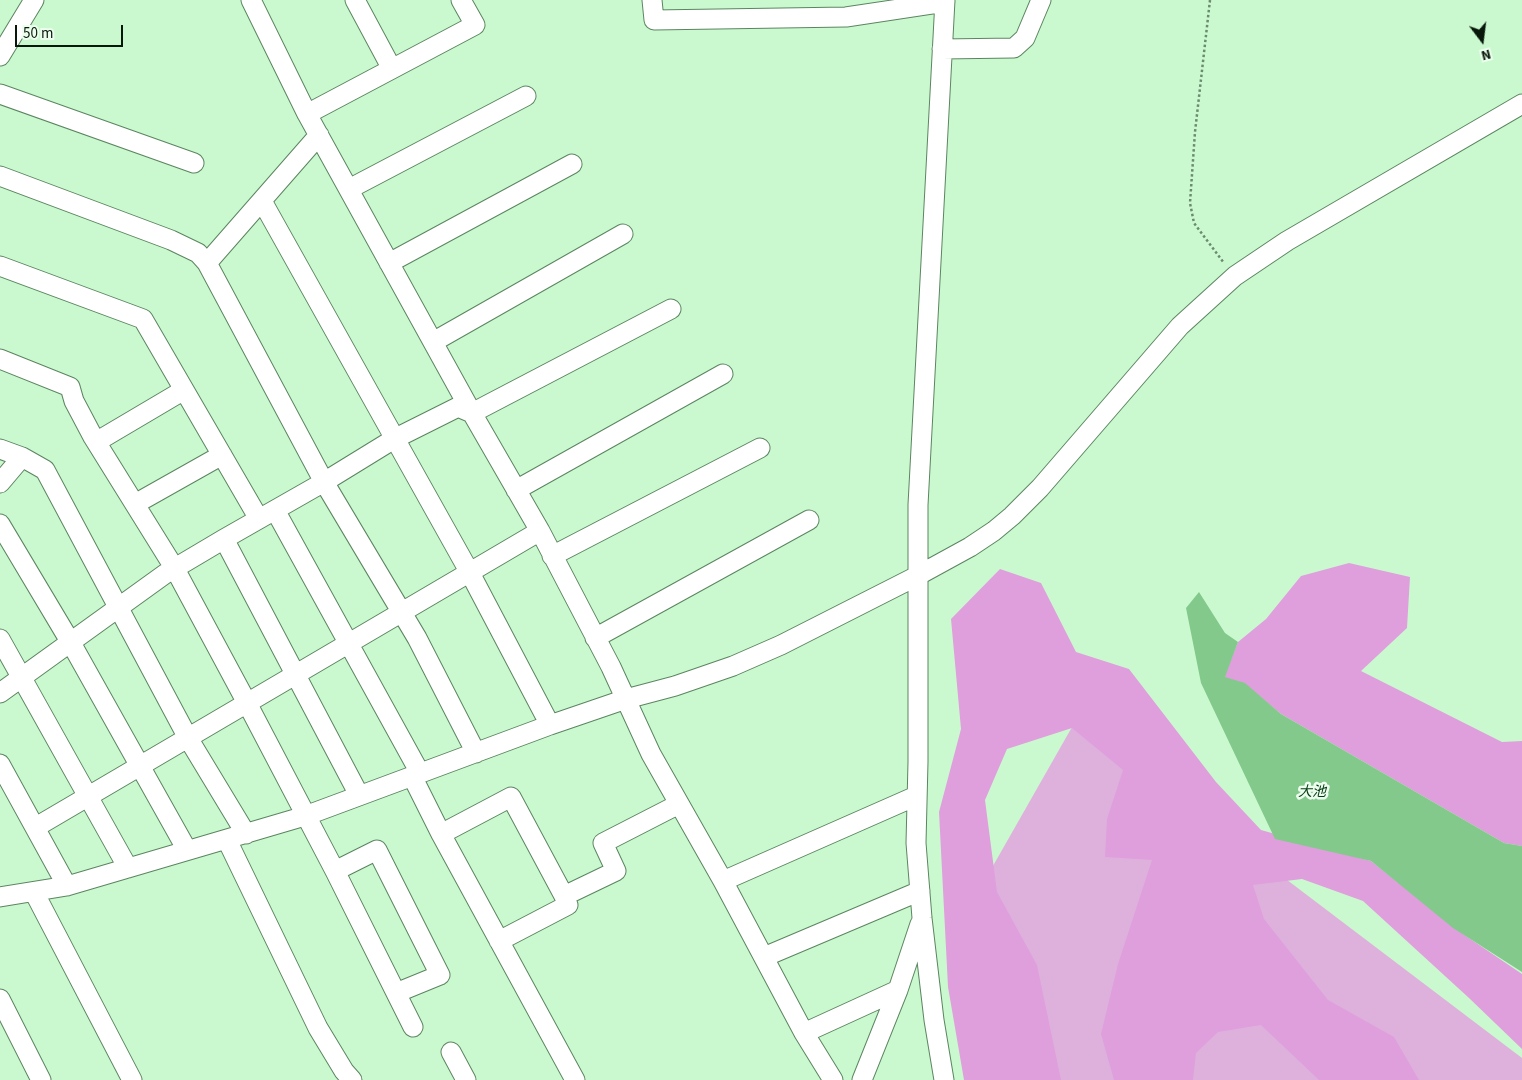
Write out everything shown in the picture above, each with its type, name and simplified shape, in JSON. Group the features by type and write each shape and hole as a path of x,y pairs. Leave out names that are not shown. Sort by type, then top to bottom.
{"street":[{"path":"0,56 34,0"},
{"path":"251,0 307,114 472,413 540,531 626,699 651,754 723,881 804,1033 832,1080"},
{"path":"355,0 392,69"},
{"path":"652,0 654,20 846,17 945,1 918,505 918,762 916,796 916,843 922,918 934,1020 944,1080"},
{"path":"942,49 1014,48 1025,38 1041,0"},
{"path":"307,114 475,25 463,2"},
{"path":"0,94 194,163"},
{"path":"348,189 526,96"},
{"path":"2,894 34,892 67,886 305,816 550,725 732,666 781,645 917,576 970,547 1012,516 1040,488 1180,326 1234,276 1287,241 1522,104"},
{"path":"207,262 319,135"},
{"path":"389,263 572,164"},
{"path":"0,176 171,240 198,253 207,262 324,482 417,638 476,753"},
{"path":"262,200 470,573 550,725"},
{"path":"433,342 624,234"},
{"path":"0,266 144,320 222,455 267,514 350,643 416,774 440,834 575,1080"},
{"path":"472,413 671,309"},
{"path":"0,359 70,387 74,401 96,442 175,569 247,703 335,870 413,1027"},
{"path":"516,490 723,374"},
{"path":"96,442 184,390"},
{"path":"0,693 119,607 224,539 324,482 394,439 458,407 472,413"},
{"path":"552,556 760,448"},
{"path":"0,449 46,470 188,738 246,834"},
{"path":"135,504 222,455"},
{"path":"0,483 22,458"},
{"path":"595,638 809,520"},
{"path":"0,524 71,643 187,850"},
{"path":"36,828 540,531"},
{"path":"224,539 359,795"},
{"path":"0,639 23,677 128,868"},
{"path":"0,764 67,886"},
{"path":"440,834 511,796 568,905 499,940"},
{"path":"723,881 916,796"},
{"path":"564,896 616,871 602,843 679,804"},
{"path":"227,840 318,1028 352,1080"},
{"path":"335,870 377,850 440,975 396,993"},
{"path":"764,957 920,891"},
{"path":"34,892 132,1080"},
{"path":"862,1080 898,990 922,918"},
{"path":"804,1033 898,990"},
{"path":"0,999 41,1080"},
{"path":"452,1052 466,1080"}],"path":[{"path":"1210,0 1194,132 1190,203 1194,223 1234,276"}],"shaded area":[{"path":"1349,563 1410,577 1407,628 1361,671 1502,742 1522,741 1522,846 1504,843 1281,714 1252,690 1224,677 1238,642 1266,619 1301,576"},
{"path":"1000,569 1041,583 1076,652 1129,669 1216,782 1261,830 1371,861 1463,934 1522,974 1522,1049 1363,901 1302,879 1253,885 1264,919 1328,1000 1394,1037 1419,1080 1319,1080 1261,1025 1218,1032 1196,1053 1193,1080 1114,1080 1101,1034 1118,964 1152,860 1105,857 1107,819 1123,770 1072,728 1007,749 985,800 997,892 1037,965 1061,1080 964,1080 948,987 939,812 961,729 951,619"},
{"path":"1076,720 1522,1058 1522,1080 1011,1080 973,901"}],"water":[{"name":"大池","path":"1199,592 1225,633 1238,642 1225,677 1245,683 1281,714 1504,843 1522,846 1522,972 1453,928 1371,861 1275,839 1201,683 1186,608"}]}
